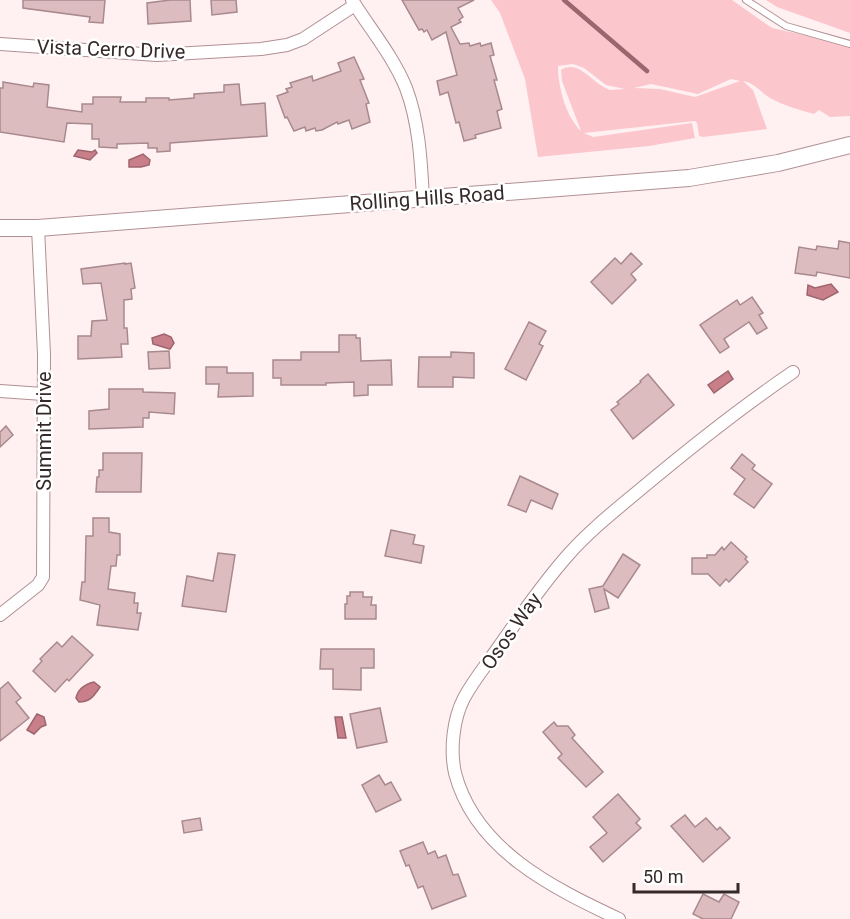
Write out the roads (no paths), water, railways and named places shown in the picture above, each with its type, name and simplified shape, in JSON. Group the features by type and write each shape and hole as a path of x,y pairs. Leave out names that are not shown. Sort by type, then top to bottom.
{"street":[{"name":"Vista Cerro Drive","path":"0,44 157,55 261,49 286,45 303,39 354,2"},
{"path":"354,2 387,51 406,88 416,124 423,198"},
{"name":"Rolling Hills Road","path":"0,228 38,228 689,178 778,163 850,145"},
{"name":"Summit Drive","path":"0,615 38,585 43,577 44,354 38,228"},
{"name":"Osos Way","path":"619,919 570,896 529,871 506,852 470,809 455,772 452,749 455,725 463,699 536,593 569,553 656,476 752,400 793,372"},
{"path":"0,391 43,394"}],"lane":[{"path":"746,0 786,26 850,44"}],"waterway":[{"path":"564,0 647,71"}]}
